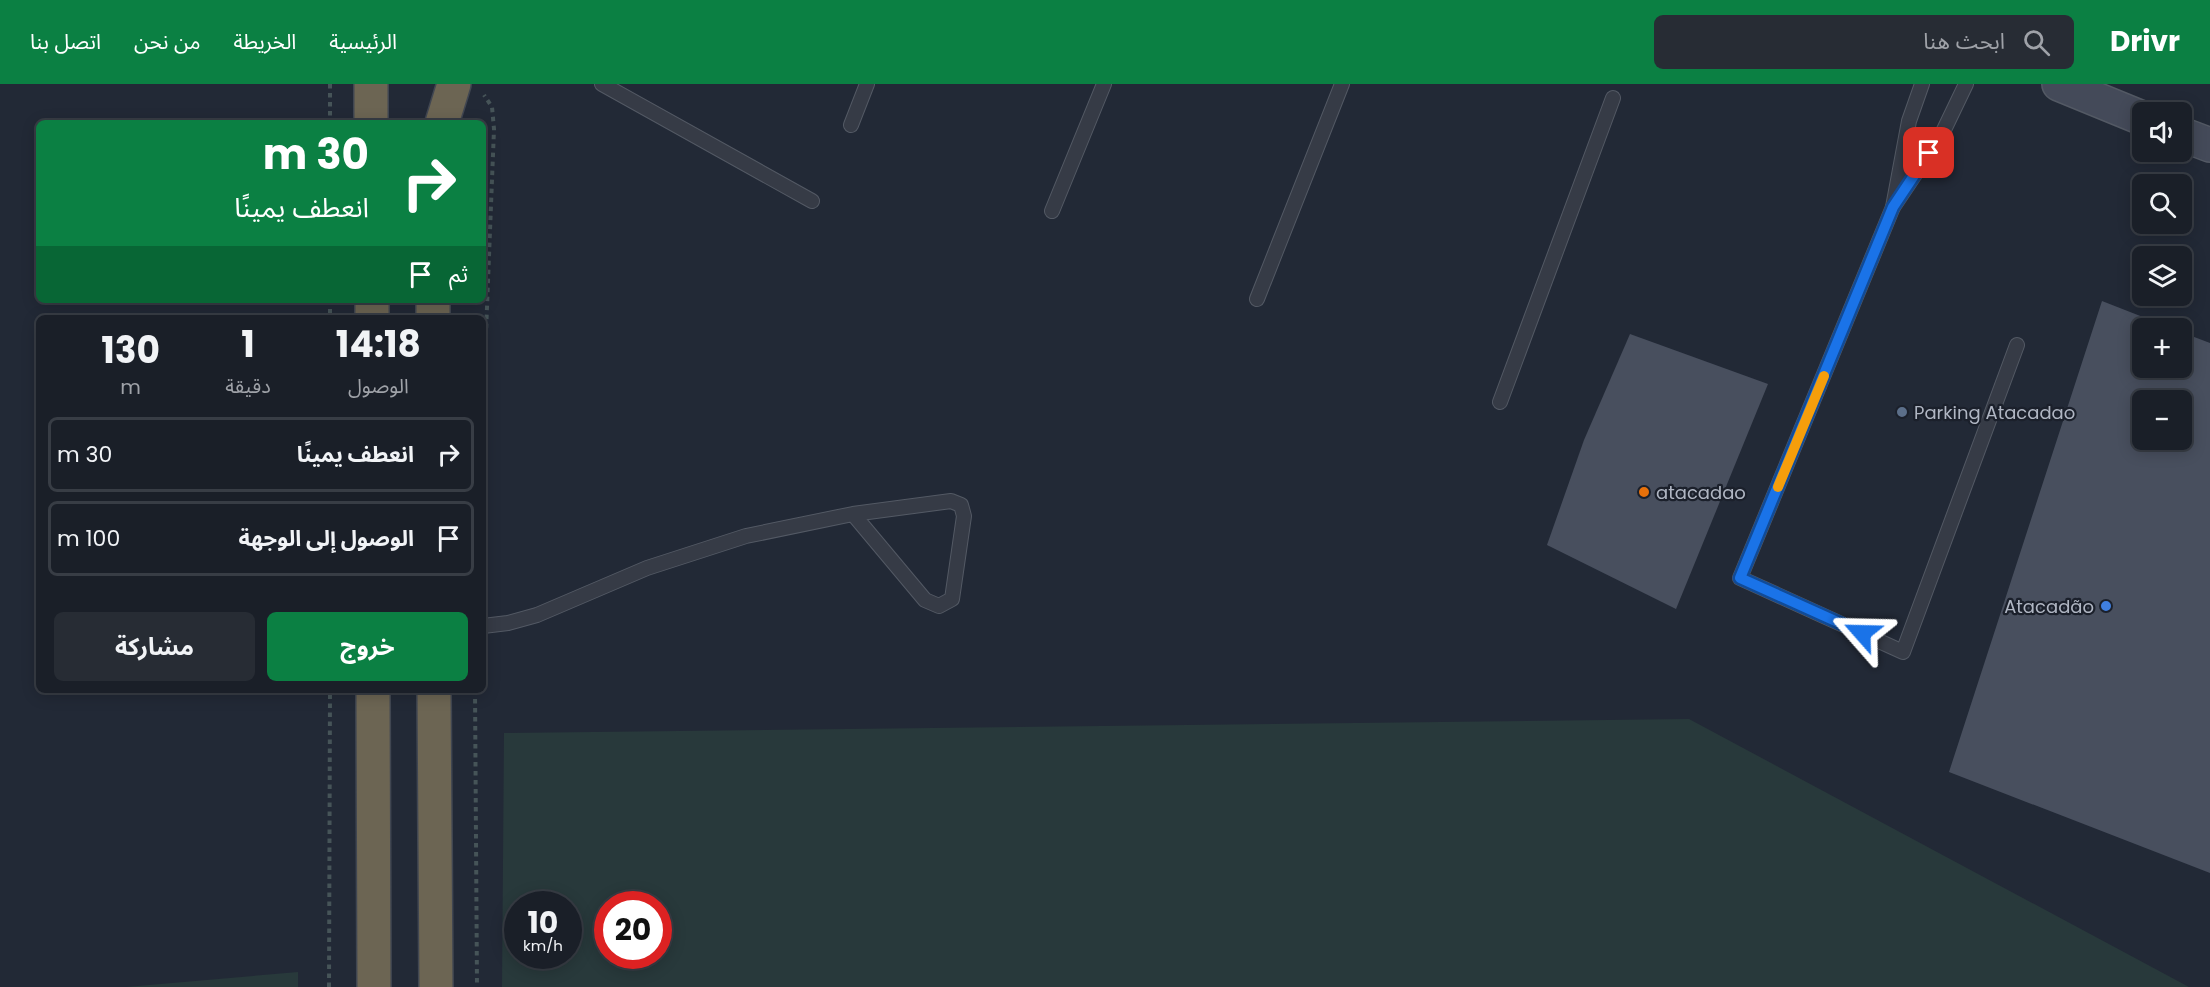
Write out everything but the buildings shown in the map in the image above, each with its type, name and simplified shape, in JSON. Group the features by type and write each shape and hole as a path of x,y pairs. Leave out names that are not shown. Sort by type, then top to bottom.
{"highway":[{"path":"371,84 371,120"},
{"path":"432,84 432,120"},
{"path":"444,120 467,87"},
{"path":"373,693 374,987"},
{"path":"434,693 436,987"}],"street":[{"path":"2059,84 2132,114"},
{"path":"2192,139 2210,146"}],"lane":[{"path":"602,84 812,201"},
{"path":"851,126 867,84"},
{"path":"1052,211 1104,84"},
{"path":"1257,299 1342,84"},
{"path":"1893,207 1909,121 1922,84"},
{"path":"1966,84 1942,134 1893,207 1740,578 1903,652 2017,345"},
{"path":"1500,402 1613,98"},
{"path":"486,626 508,623 537,615 600,586 694,551 757,534 853,514 951,501 961,506 964,516 952,599 939,606 925,600 853,514"}],"path":[{"path":"330,84 330,120"},
{"path":"467,87 492,107 494,129 486,333"},
{"path":"329,987 330,693"},
{"path":"475,693 477,987"}],"shaded area":[{"path":"1689,719 2189,987 502,987 504,733"},
{"path":"298,972 298,987 126,987"}],"slow traffic":[{"path":"1778,487 1824,376"}],"place":[{"name":"Parking Atacadao","path":"1902,412"},
{"name":"atacadao","path":"1644,492"},
{"name":"Atacadão","path":"2106,606"}],"route":[{"path":"1862,633 1740,578 1893,207 1929,153"}]}
